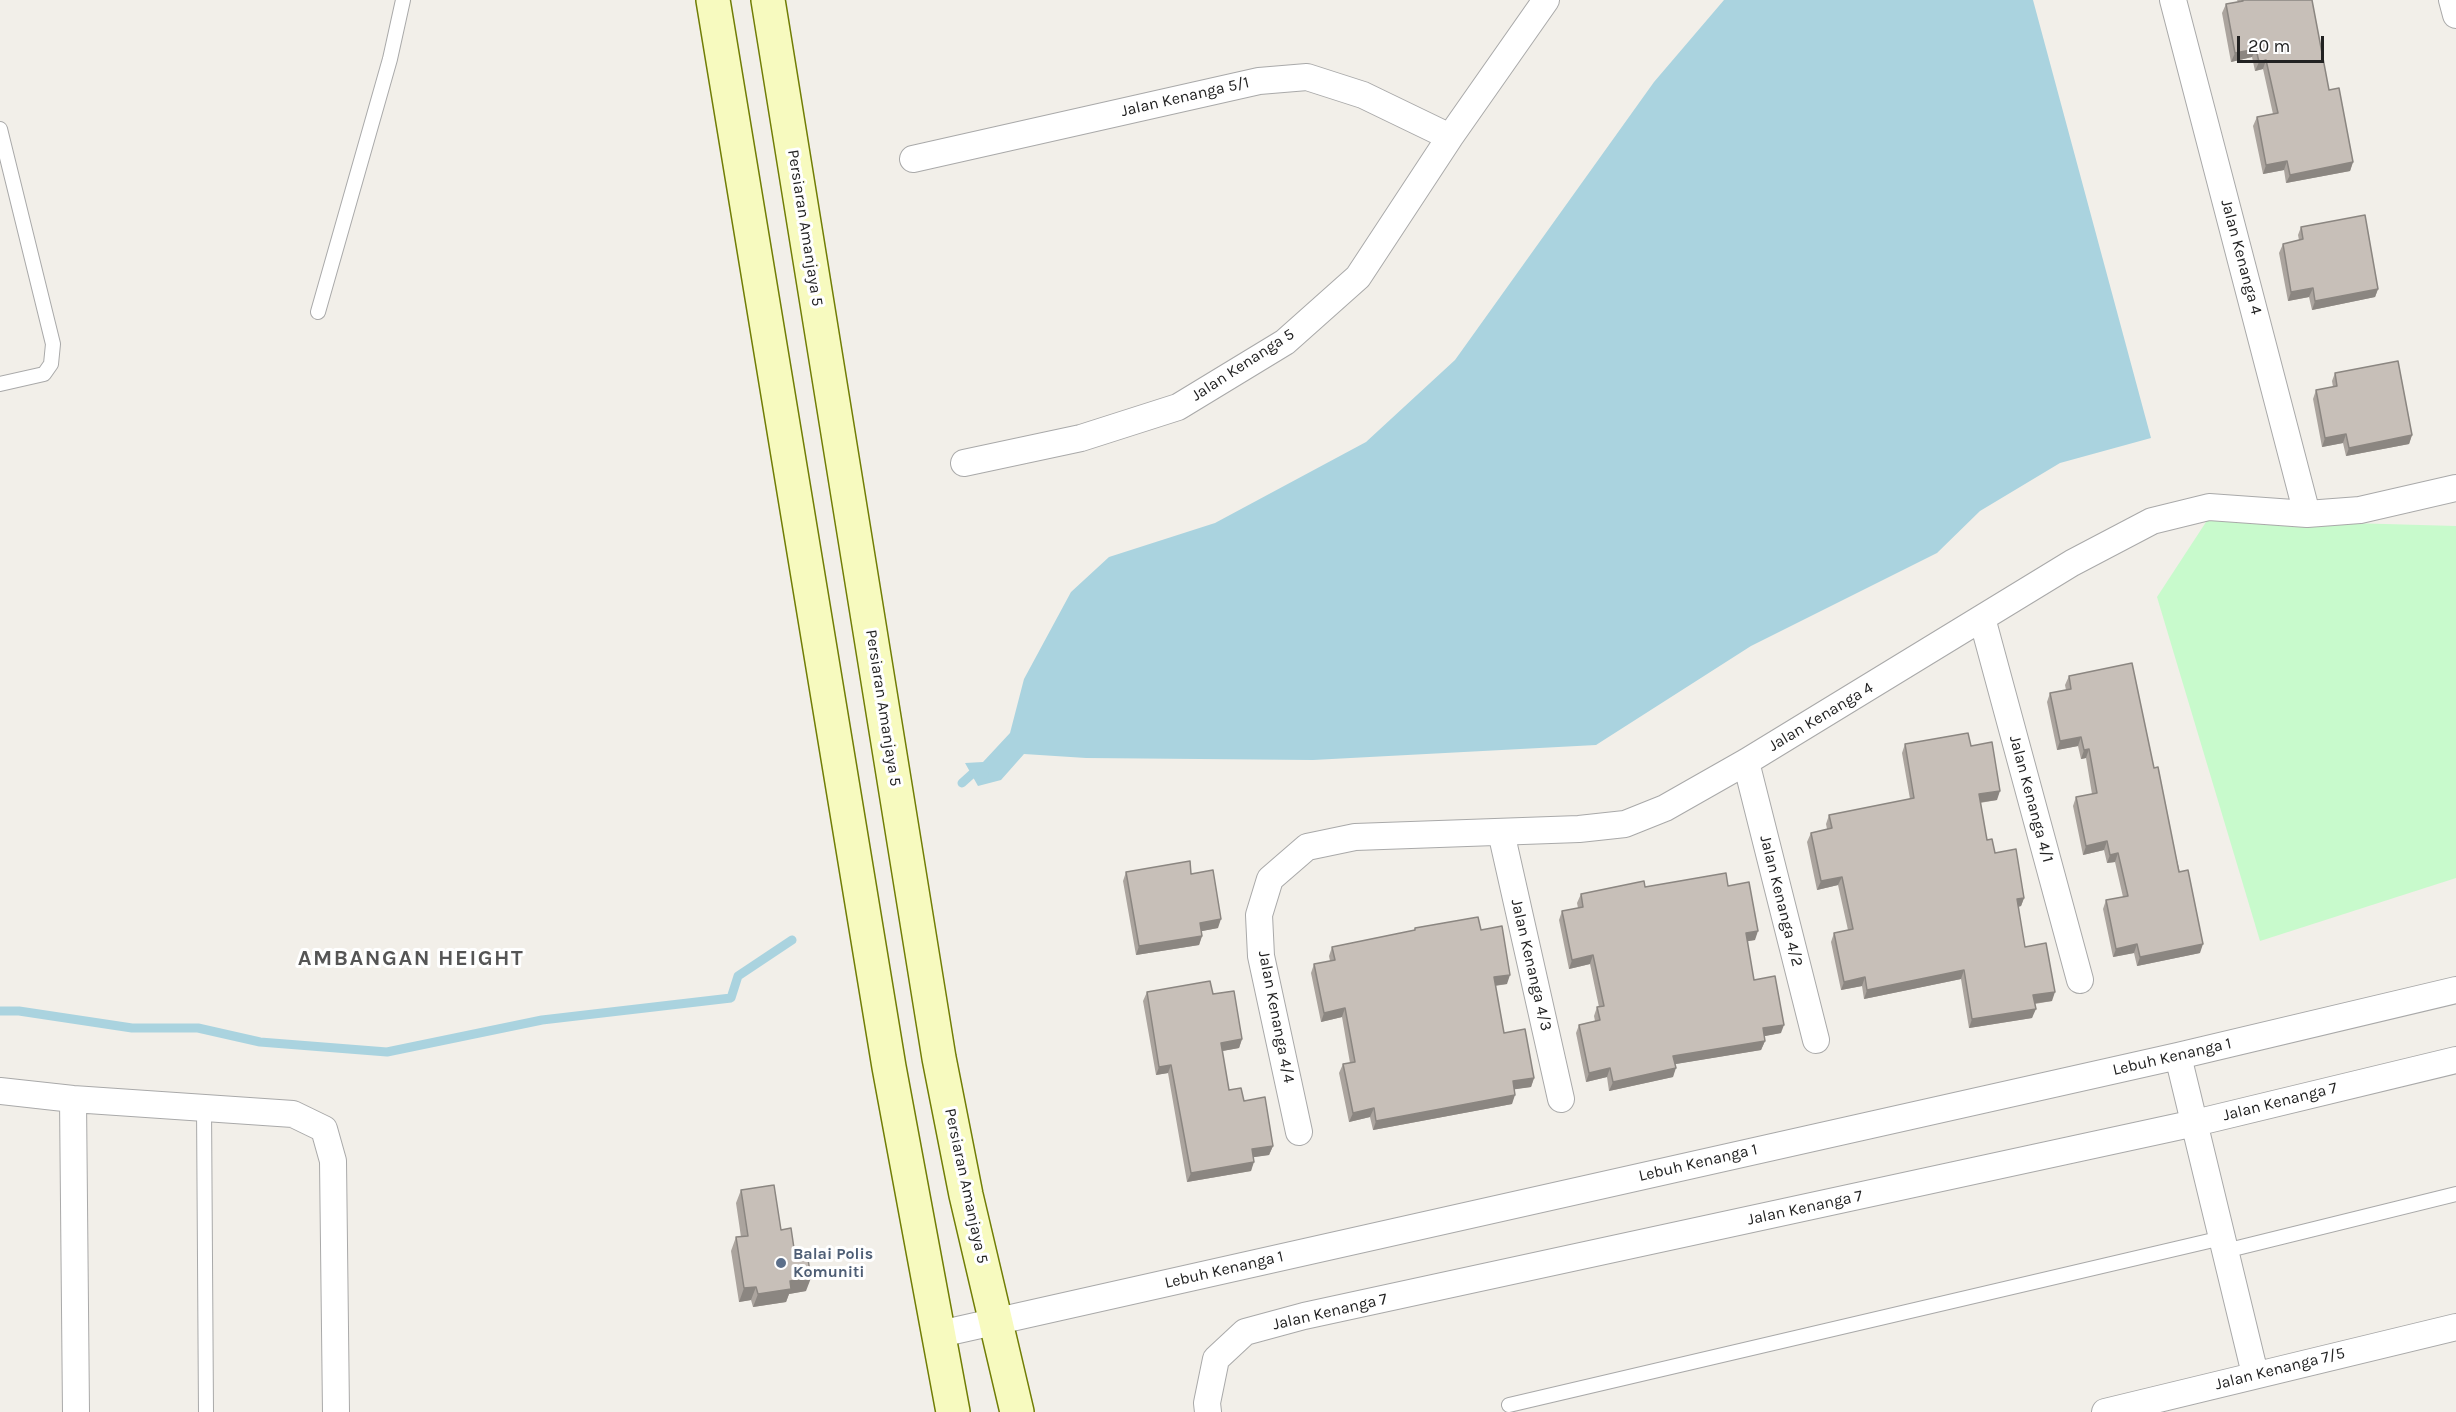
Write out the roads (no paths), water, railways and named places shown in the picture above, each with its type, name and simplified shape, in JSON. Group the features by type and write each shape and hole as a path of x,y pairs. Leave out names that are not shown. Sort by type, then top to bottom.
{"street":[{"path":"713,0 888,1067 953,1412"},
{"name":"Persiaran Amanjaya 5","path":"768,0 939,1058 966,1195 1017,1412"},
{"name":"Jalan Kenanga 5","path":"964,463 1081,438 1178,407 1285,342 1358,277 1450,137 1546,0"},
{"name":"Jalan Kenanga 4","path":"2173,0 2307,514"},
{"path":"2452,0 2456,15"},
{"name":"Jalan Kenanga 5/1","path":"913,159 1259,81 1307,77 1363,95 1450,137"},
{"name":"Jalan Kenanga 4","path":"1307,847 1355,837 1501,832 1625,824 1665,808 1746,762 2072,563 2152,521 2209,507 2307,514 2360,510 2456,488"},
{"name":"Jalan Kenanga 4/1","path":"1982,618 2080,980"},
{"name":"Jalan Kenanga 4/2","path":"1746,762 1816,1040"},
{"name":"Jalan Kenanga 4/3","path":"1501,832 1561,1099"},
{"name":"Jalan Kenanga 4/4","path":"1299,1132 1261,956 1260,915 1270,879 1307,847"},
{"name":"Lebuh Kenanga 1","path":"940,1334 2178,1056 2456,990"},
{"path":"2178,1056 2255,1374"},
{"name":"Jalan Kenanga 7","path":"1208,1412 1207,1403 1216,1359 1245,1332 1304,1316 2194,1123 2456,1060"},
{"path":"0,1091 73,1099 204,1106 293,1114 324,1129 333,1161 336,1412"},
{"path":"73,1099 76,1412"},
{"name":"Jalan Kenanga 7/5","path":"2104,1412 2456,1327"}],"lane":[{"path":"318,312 390,59 403,0"},
{"path":"0,129 53,344 51,364 44,374 0,384"},
{"path":"204,1106 206,1412"},
{"path":"1509,1405 2223,1244 2456,1194"}],"water":[{"path":"1724,0 2033,0 2151,438 2060,463 1980,511 1937,553 1751,646 1596,745 1313,760 1086,758 1024,754 1001,780 978,786 965,763 983,762 1010,733 1024,679 1071,592 1109,557 1215,523 1366,442 1455,360 1654,82"}],"waterway":[{"path":"962,783 972,774 984,774"},
{"path":"0,1011 19,1011 132,1028 198,1028 260,1042 387,1052 542,1020 731,998 738,976 792,940"}],"place":[{"name":"Balai Polis Komuniti","path":"781,1263"}],"district":[{"name":"AMBANGAN HEIGHT","path":"411,959"}]}
